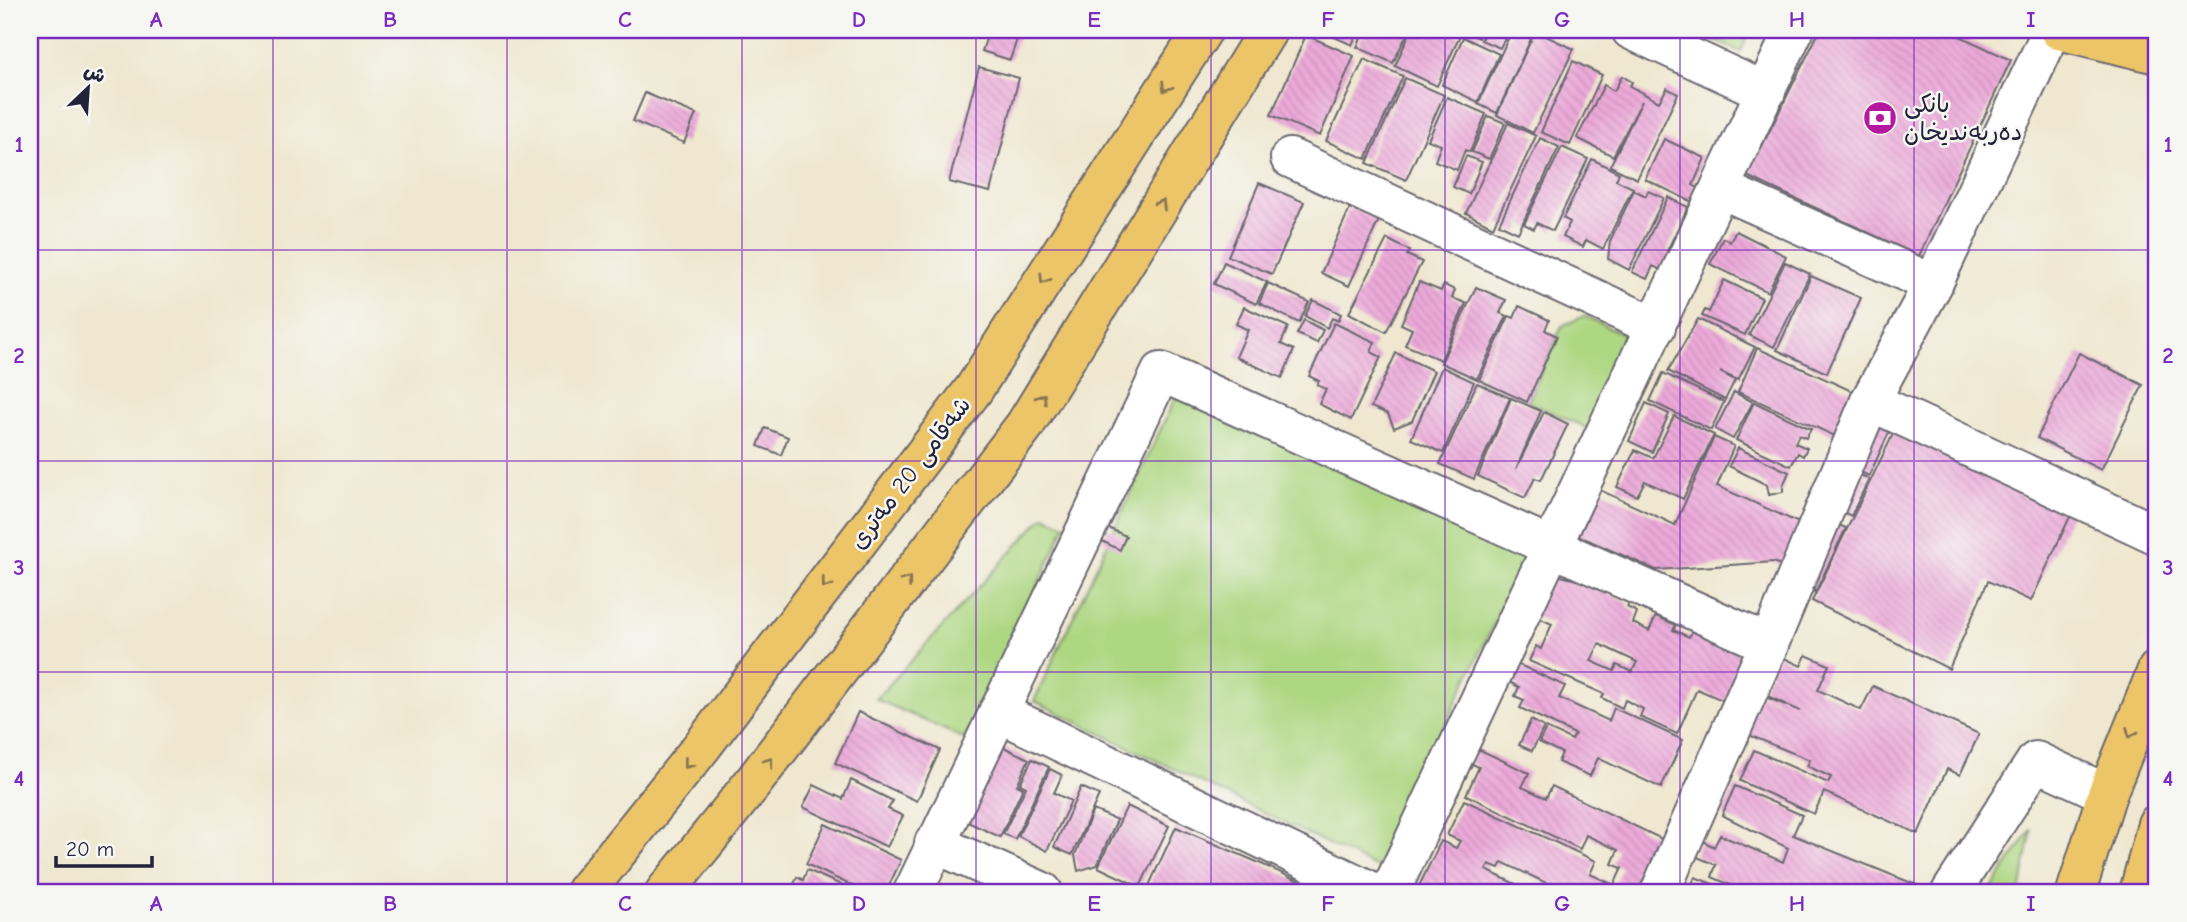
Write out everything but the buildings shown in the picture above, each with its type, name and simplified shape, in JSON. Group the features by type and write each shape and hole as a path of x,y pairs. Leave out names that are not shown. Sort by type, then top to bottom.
{"main road":[{"name":"شەقامی 20 مەتری","path":"585,892 703,745 974,388 1203,30"},
{"path":"665,892 752,784 1025,425 1268,30"},
{"path":"2059,30 2157,54"},
{"path":"2076,892 2106,794 2157,670"},
{"path":"2139,892 2157,829"}],"street":[{"path":"1631,30 1766,92"},
{"path":"1390,892 1555,546 1794,30"},
{"path":"1660,892 1769,644 1870,401 1933,284 2052,30"},
{"path":"1290,158 1656,327"},
{"path":"1721,189 1933,284"},
{"path":"913,892 934,843 1161,372 1769,644"},
{"path":"1870,401 2157,535"},
{"path":"998,712 1373,892"},
{"path":"1951,892 2036,761 2106,794"},
{"path":"934,843 1042,892"}],"green space":[{"path":"1689,30 1750,30 1741,52"},
{"path":"1584,316 1630,337 1589,429 1528,402 1562,326"},
{"path":"1177,394 1527,554 1377,868 1034,701"},
{"path":"1044,516 1066,525 965,739 876,699"},
{"path":"2032,829 2020,892 1989,892"}],"place":[{"name":"بانکی دەربەندیخان","path":"1880,118"}]}
